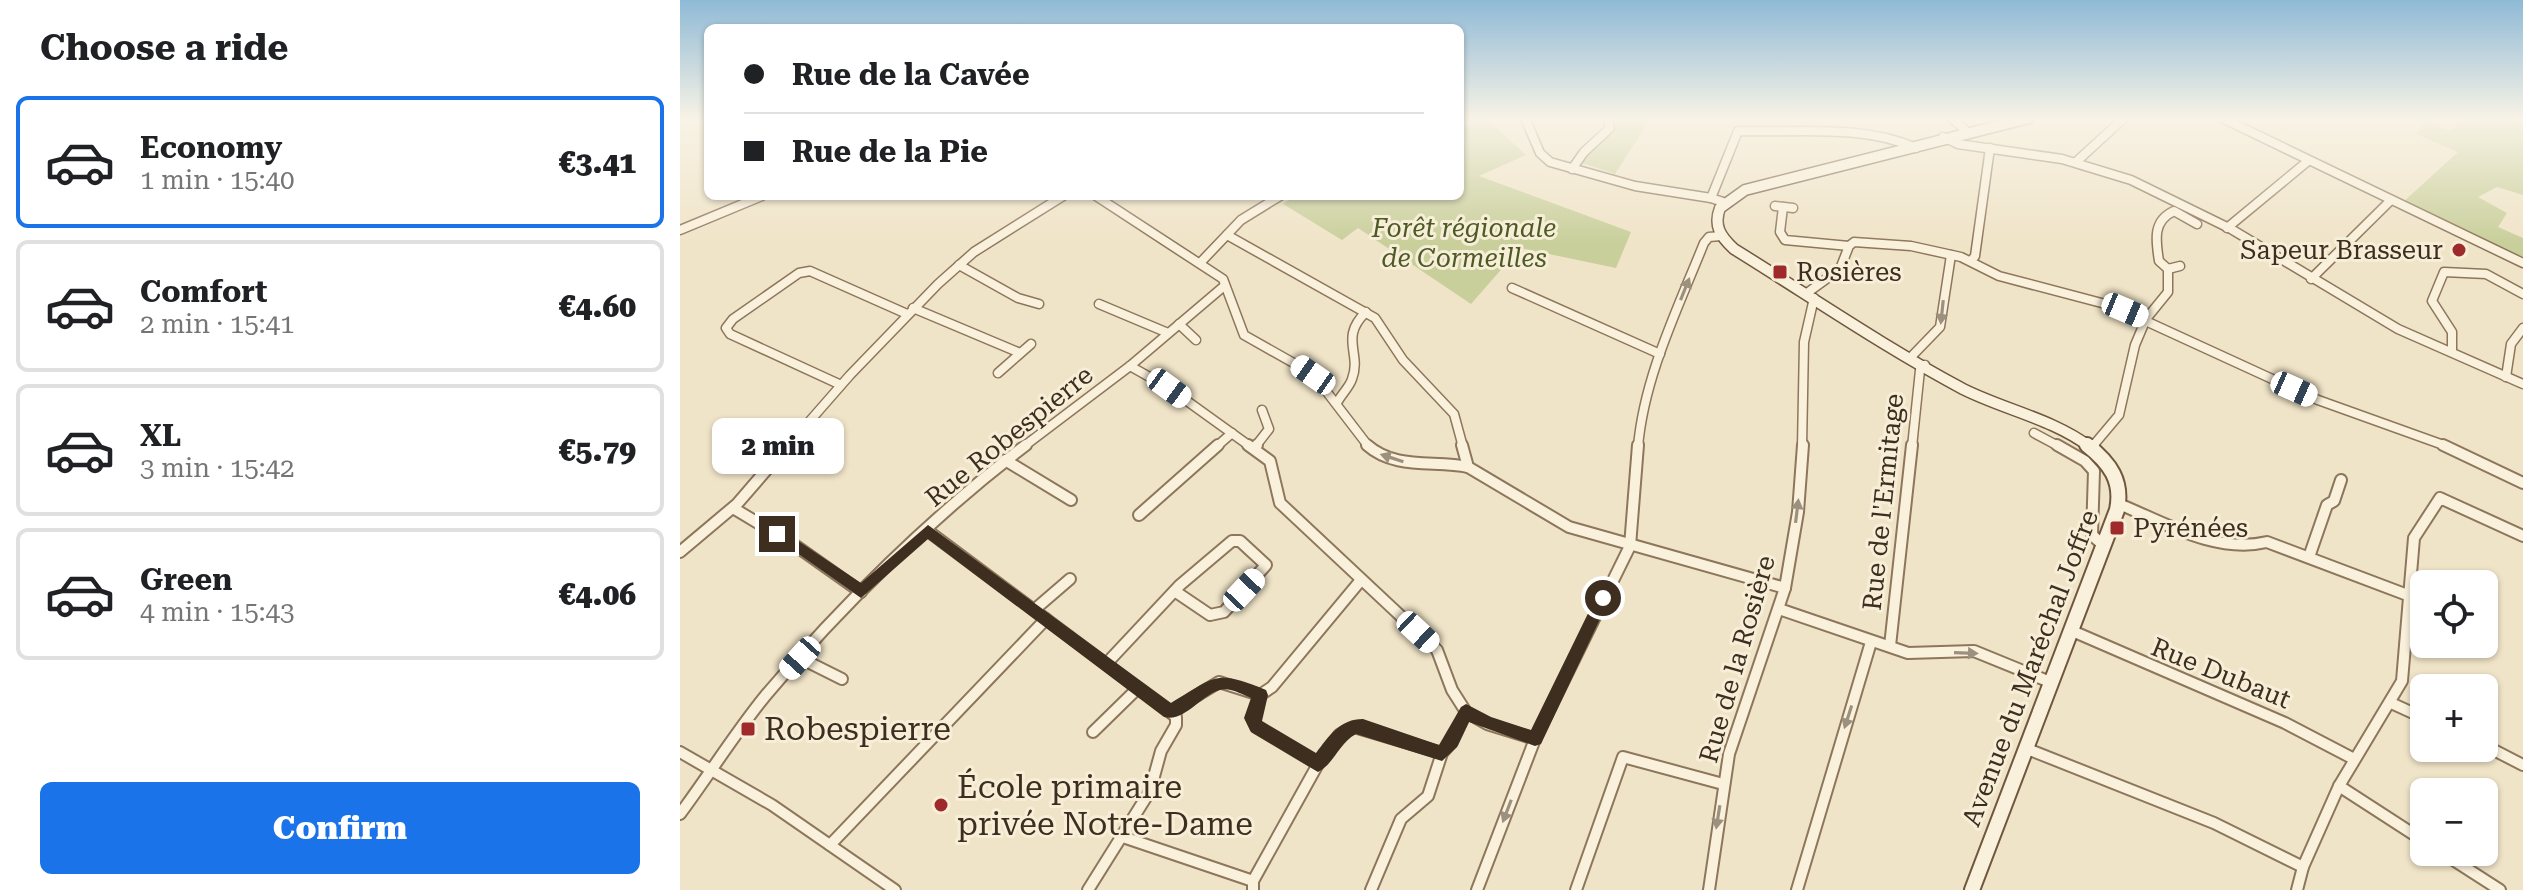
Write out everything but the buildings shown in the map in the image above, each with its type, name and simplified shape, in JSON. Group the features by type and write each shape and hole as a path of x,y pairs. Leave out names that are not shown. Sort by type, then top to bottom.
{"street":[{"path":"1550,160 1572,169 1635,186 1717,200 1865,160"},
{"path":"1572,169 1579,160"},
{"path":"1477,890 1535,739 1630,546 1640,424 1660,354 1706,239 1721,236 1717,200 1729,160"},
{"path":"1971,261 1975,256 1988,160"},
{"path":"2061,160 2144,186 2191,214 2197,224"},
{"path":"2305,160 2523,263"},
{"path":"2227,228 2308,161"},
{"path":"680,230 752,200"},
{"path":"680,552 733,508 841,385 910,311 959,265 1057,200"},
{"path":"1102,200 1223,279 1223,287 1233,301 1238,327 1246,337 1301,366 1338,401 1365,444 1379,454 1402,462 1456,463 1468,467 1569,527 1785,588"},
{"path":"1200,263 1241,220 1274,200"},
{"path":"2311,279 2390,201"},
{"path":"1793,208 1779,206 1780,237 1791,242 1849,246"},
{"path":"2092,448 2119,415 2129,366 2146,319 2168,292 2168,269 2159,261 2154,235 2165,215 2178,211 2227,228 2361,309 2523,384"},
{"path":"1227,235 1375,318 1403,360 1454,414 1468,467"},
{"name":"Avenue du Maréchal Joffre","path":"1721,236 1734,249 1979,396 2060,429 2092,448 2114,473 2120,486 2119,504 1972,890"},
{"path":"1810,296 1840,269 1849,246 1854,242 1880,243 1951,255 1971,261 1999,276 2101,301 2318,400 2453,449 2523,483"},
{"path":"1911,357 1940,327 1951,255"},
{"path":"959,265 1018,298 1039,304"},
{"path":"2168,269 2180,266"},
{"path":"841,385 730,334 726,328 733,319 765,296 799,273 810,271 1020,353"},
{"path":"2452,352 2453,336 2432,301 2444,272 2486,274 2523,294"},
{"name":"Rue Robespierre","path":"680,814 766,696 861,592 1005,460 1130,366 1223,287"},
{"path":"1512,288 1660,354"},
{"name":"Rue de la Rosière","path":"1709,890 1729,754 1785,588 1798,512 1803,439 1804,342 1810,296"},
{"path":"1099,304 1168,333"},
{"path":"1338,401 1353,378 1349,345 1351,333 1366,312"},
{"path":"1179,324 1196,340"},
{"path":"2506,377 2508,355 2515,334 2523,328"},
{"path":"998,373 1031,344"},
{"name":"Rue de l'Ermitage","path":"1890,646 1906,481 1920,370 1925,365"},
{"path":"1130,366 1169,388 1270,461 1280,503 1437,650 1452,690 1466,712 1487,724 1535,739"},
{"path":"1255,448 1269,429 1262,410"},
{"path":"1139,515 1232,433"},
{"path":"2034,433 2085,461 2094,471 2092,535 2103,545"},
{"path":"1005,460 1071,500"},
{"path":"2309,557 2327,505 2334,501 2341,480"},
{"path":"2412,570 2414,538 2440,498 2523,536"},
{"path":"2119,504 2221,543 2247,547 2267,542 2410,596 2402,681 2339,786 2303,867 2297,890"},
{"path":"733,508 796,546 861,592"},
{"path":"928,531 1176,717 1176,725 1161,751 1150,791 1088,890"},
{"path":"1106,664 1206,560 1232,541 1240,541 1266,565 1224,612 1210,615 1176,592"},
{"path":"1034,610 1070,579"},
{"path":"1318,764 1256,727 1252,718 1260,695 1272,687 1361,580"},
{"path":"1779,609 1908,653 1974,651 2050,682"},
{"path":"830,845 1046,619"},
{"name":"Rue Dubaut","path":"2070,630 2135,661 2308,732 2354,759"},
{"name":"Rue de l'Ermitage","path":"1797,890 1871,642"},
{"path":"800,658 842,679"},
{"path":"1170,712 1219,682 1260,695"},
{"path":"1093,732 1137,689"},
{"path":"2391,703 2410,712"},
{"path":"1371,890 1401,819 1428,796 1442,753 1452,742 1466,712"},
{"path":"1123,837 1253,886 1318,764 1339,735 1354,727 1363,727 1442,753"},
{"path":"2025,748 2214,823 2303,867"},
{"path":"680,752 772,805 895,890"},
{"path":"2498,752 2523,765"},
{"path":"1576,890 1623,757 1723,784"},
{"path":"2339,786 2410,832"},
{"path":"2463,866 2500,890"}],"green space":[{"name":"Forêt régionale de Cormeilles","path":"1464,160 1516,160 1479,176 1631,232 1616,268 1520,248 1471,304 1358,228 1342,240 1283,204 1288,200 1464,200"},
{"path":"1582,160 1624,160 1615,174 1579,162"},
{"path":"2450,160 2523,160 2523,195 2497,187 2478,197 2507,213 2498,227 2523,238 2523,261 2401,204"}],"place":[{"name":"Sapeur Brasseur","path":"2459,250"},
{"name":"Rosières","path":"1780,272"},
{"name":"Pyrénées","path":"2117,528"},
{"name":"Robespierre","path":"748,729"},
{"name":"École primaire privée Notre-Dame","path":"941,805"}],"route":[{"path":"777,534 861,592 928,531 1170,712 1219,682 1233,684 1260,695 1252,718 1256,727 1318,764 1339,735 1354,727 1363,727 1442,753 1452,742 1466,712 1487,724 1535,739 1603,598"}]}
